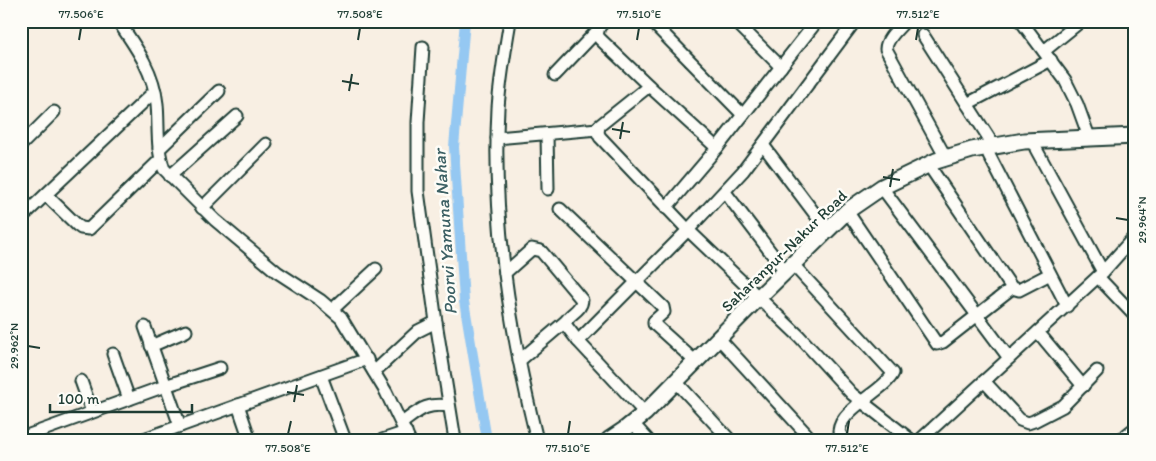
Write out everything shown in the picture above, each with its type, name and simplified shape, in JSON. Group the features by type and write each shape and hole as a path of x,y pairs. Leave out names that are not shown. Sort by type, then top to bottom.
{"main road":[{"name":"Saharanpur-Nakur Road","path":"609,440 645,413 792,270 851,217 886,193 932,170 1024,141 1135,136"},
{"name":"Saharanpur-Nakur Road","path":"792,270 827,230 847,211 882,187 936,160 972,150 1036,149 1135,143"},
{"name":"Saharanpur-Nakur Road","path":"624,440 643,434 681,387 724,344 761,301"}],"street":[{"path":"118,21 143,60 153,80 160,154 164,169 214,220 277,272 333,309 348,328 367,359 406,432"},
{"path":"510,21 499,97 497,138 499,218 505,274 519,362 537,440"},
{"path":"555,75 605,21"},
{"path":"651,21 743,115"},
{"path":"735,21 781,66"},
{"path":"578,341 724,192 763,146 855,21"},
{"path":"905,21 889,40 886,49 946,158"},
{"path":"1021,21 1066,80 1089,138"},
{"path":"967,104 1047,55 1081,21"},
{"path":"666,208 743,115 811,23"},
{"path":"597,31 600,39 717,148"},
{"path":"923,35 967,104 992,150 1066,306"},
{"path":"423,47 417,178 436,322 455,440"},
{"path":"649,86 602,123 598,129 600,137 666,208 808,346 861,402 911,440"},
{"path":"46,195 77,225 81,228 90,229 219,91"},
{"path":"21,218 155,92"},
{"path":"21,145 54,112"},
{"path":"170,176 237,116"},
{"path":"497,138 598,129"},
{"path":"547,134 548,189"},
{"path":"202,208 266,144"},
{"path":"763,146 827,230"},
{"path":"1036,149 1101,274 1135,316"},
{"path":"932,170 1012,288 1019,290 1050,274"},
{"path":"724,192 792,270 893,373 890,379 861,402 840,425 839,431 843,440"},
{"path":"886,193 1009,358"},
{"path":"560,209 663,307 664,312 654,321 654,324 696,362"},
{"path":"851,217 934,342 940,344 1012,288"},
{"path":"920,440 1101,274 1135,236"},
{"path":"505,274 532,249 541,251 582,300 581,307 519,362"},
{"path":"333,309 376,269"},
{"path":"566,321 566,327 578,341 645,413"},
{"path":"374,372 418,331 436,322"},
{"path":"145,327 180,426"},
{"path":"151,346 186,331"},
{"path":"1038,332 1082,386"},
{"path":"724,344 812,440"},
{"path":"114,354 129,399"},
{"path":"142,440 163,436 180,426 367,359"},
{"path":"21,438 220,368"},
{"path":"984,381 1020,420 1028,422 1034,421 1063,406 1096,371"},
{"path":"321,376 345,440"},
{"path":"81,381 92,412"},
{"path":"681,387 730,440"},
{"path":"382,440 406,432 428,406 434,404 449,406"},
{"path":"238,405 250,440"},
{"path":"1120,440 1135,428"}],"waterway":[{"name":"Poorvi Yamuna Nahar","path":"465,21 454,147 464,301 487,440"}]}
